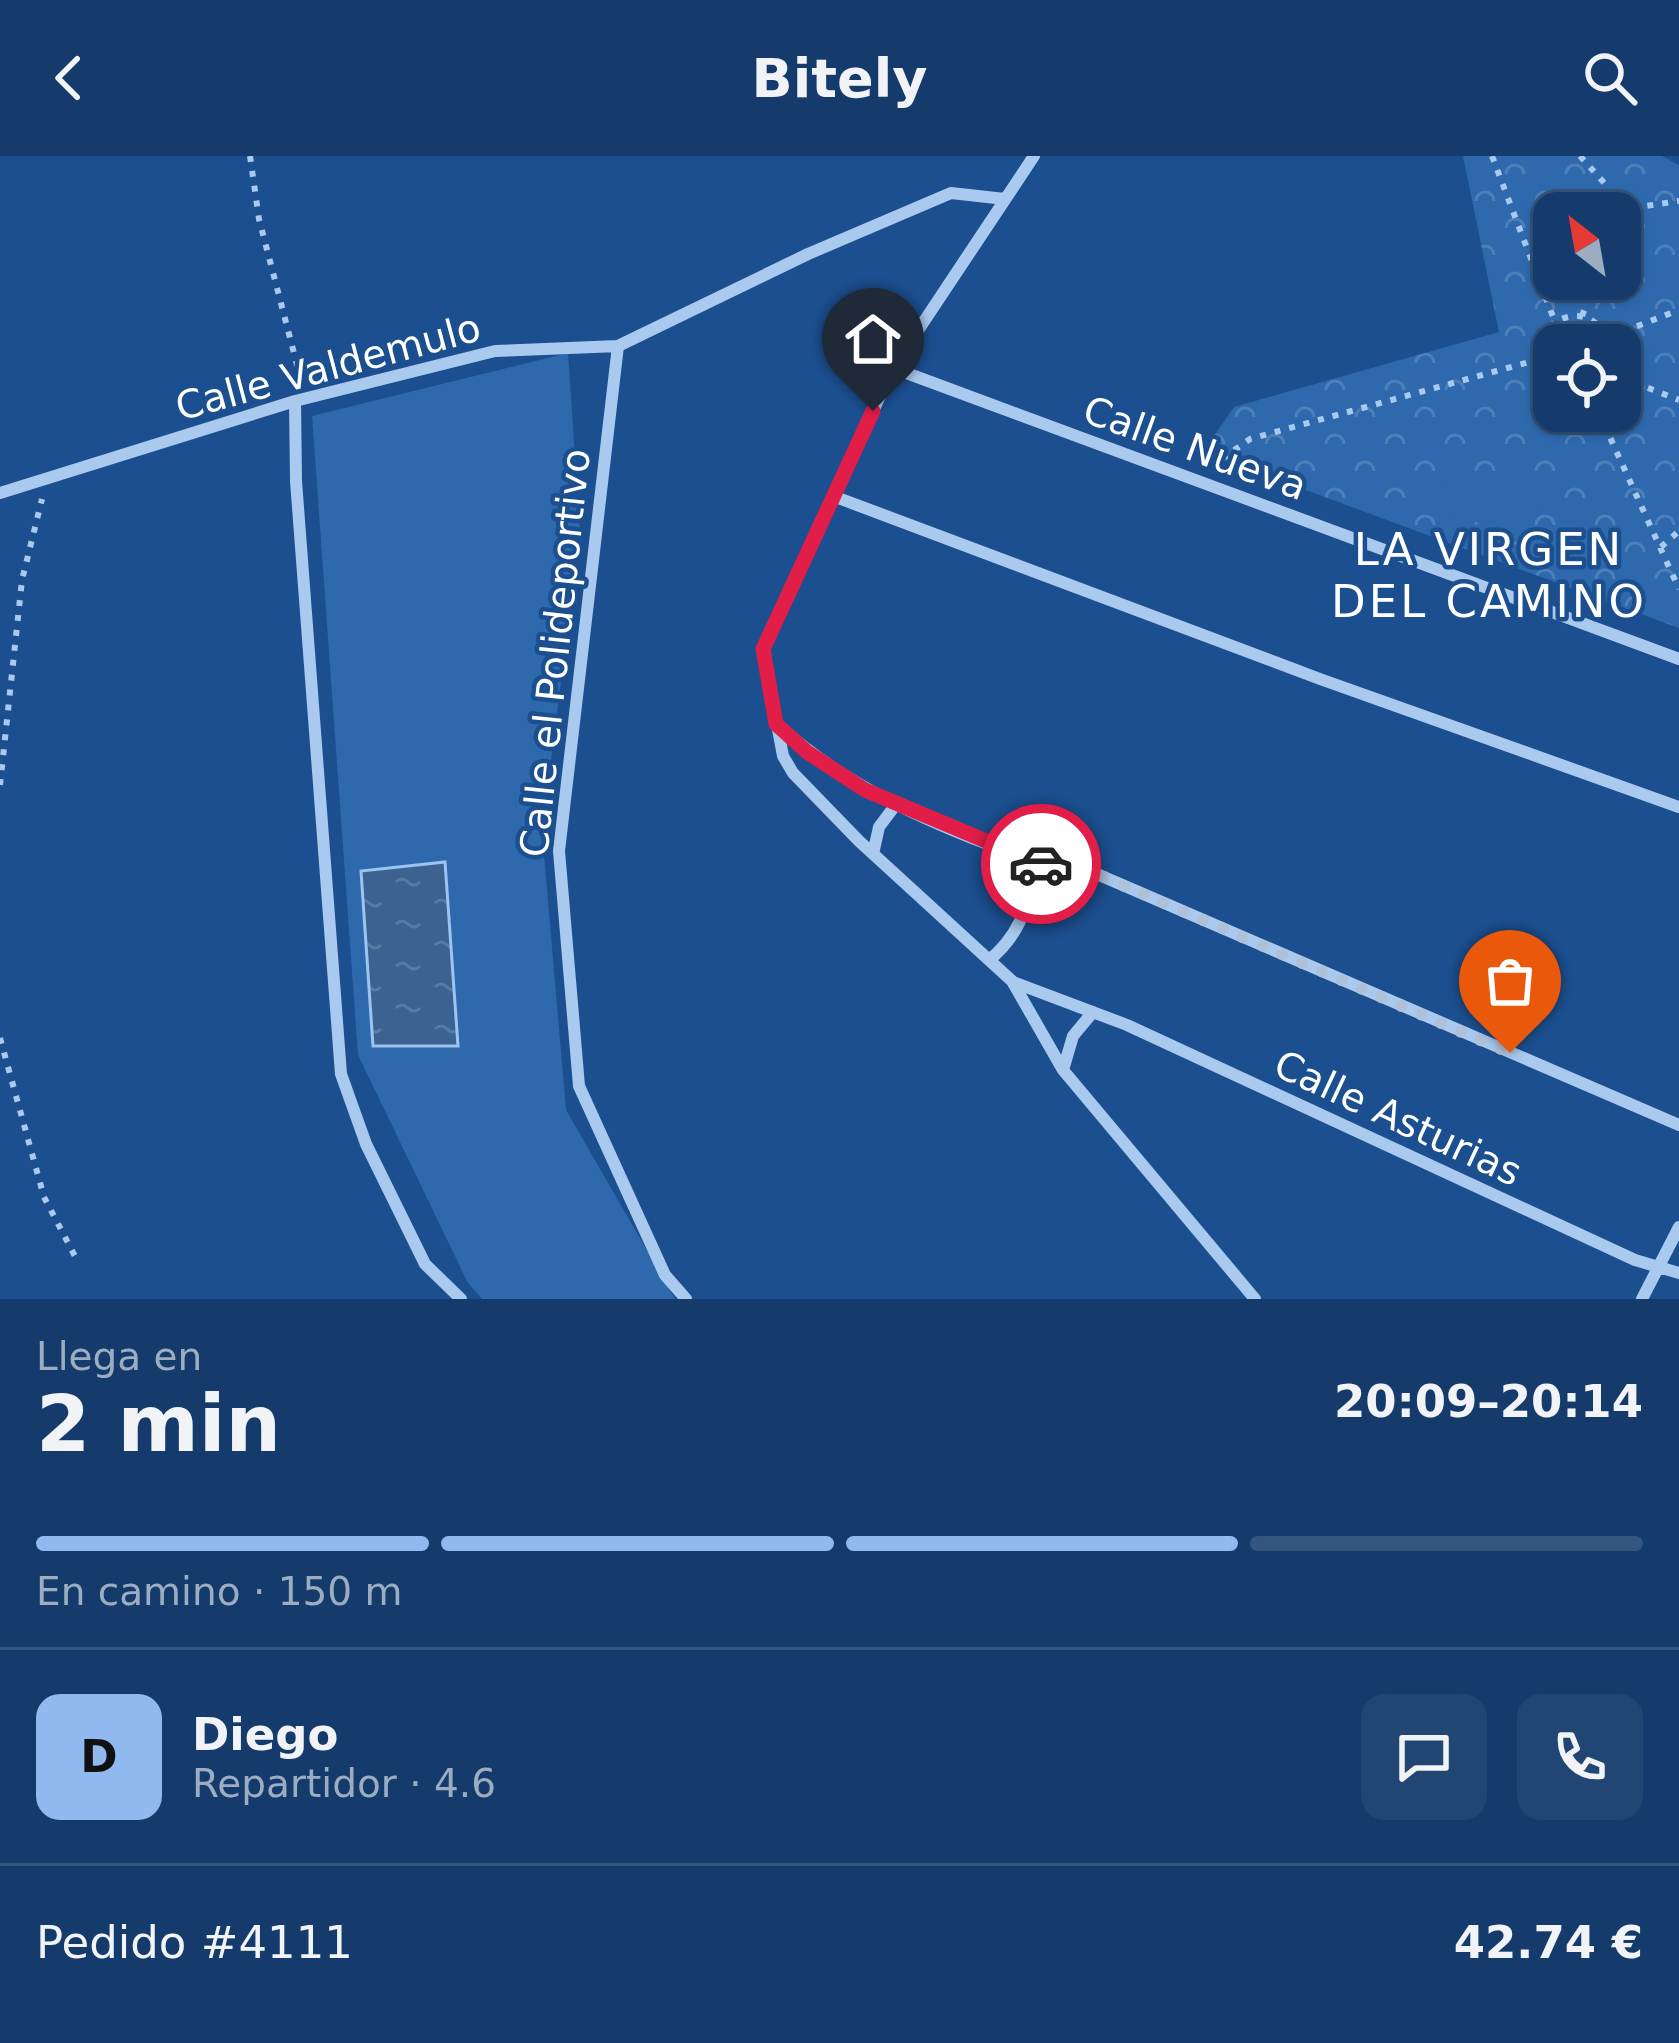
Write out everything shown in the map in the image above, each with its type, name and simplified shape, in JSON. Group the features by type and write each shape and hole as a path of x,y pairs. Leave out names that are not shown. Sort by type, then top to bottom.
{"street":[{"path":"1034,156 893,368 763,649 776,724 783,756 794,773 873,854 1012,981 1063,1070 1255,1299"},
{"name":"Calle Valdemulo","path":"0,493 300,400 495,351 618,346 808,254 951,193 1005,199"},
{"name":"Calle el Polideportivo","path":"618,346 559,851 579,1086 665,1275 686,1299"},
{"name":"Calle Nueva","path":"893,368 1679,659"},
{"path":"300,400 296,481 341,1074 366,1144 425,1264 461,1299"},
{"path":"833,496 1320,679 1679,807"},
{"path":"776,724 807,752 897,803 1040,864 1090,871 1679,1125"},
{"path":"873,854 879,827 897,803"},
{"path":"988,960 1010,943 1040,864"},
{"name":"Calle Asturias","path":"1012,981 1093,1012 1655,1269 1679,1273"},
{"path":"1063,1070 1073,1036 1093,1012"},
{"path":"1642,1299 1679,1227"}],"path":[{"path":"250,156 259,219 300,400"},
{"path":"1492,156 1555,322 1582,316 1595,324"},
{"path":"1580,156 1608,192"},
{"path":"1641,208 1679,201"},
{"path":"1582,316 1588,300"},
{"path":"1641,327 1679,310"},
{"path":"1222,459 1250,439 1533,361"},
{"path":"1641,385 1679,400"},
{"path":"1608,432 1679,589"},
{"path":"0,785 22,580 47,478"},
{"path":"1660,547 1679,531"},
{"path":"0,1038 44,1197 78,1262"}],"green space":[{"path":"1463,156 1662,156 1679,165 1679,628 1203,452 1234,407 1499,332"},
{"path":"568,353 580,532 542,831 566,1110 675,1299 482,1299 468,1283 358,1055 312,416"},
{"path":"1451,462 1543,495 1526,540 1435,507"}],"water":[{"path":"445,862 458,1046 373,1046 361,871"}],"way so far":[{"path":"1041,864 1090,871 1510,1053"}],"district":[{"name":"LA VIRGEN DEL CAMINO","path":"1489,575"}],"route":[{"path":"873,411 763,649 776,724 807,752 865,790 1041,864"}]}
